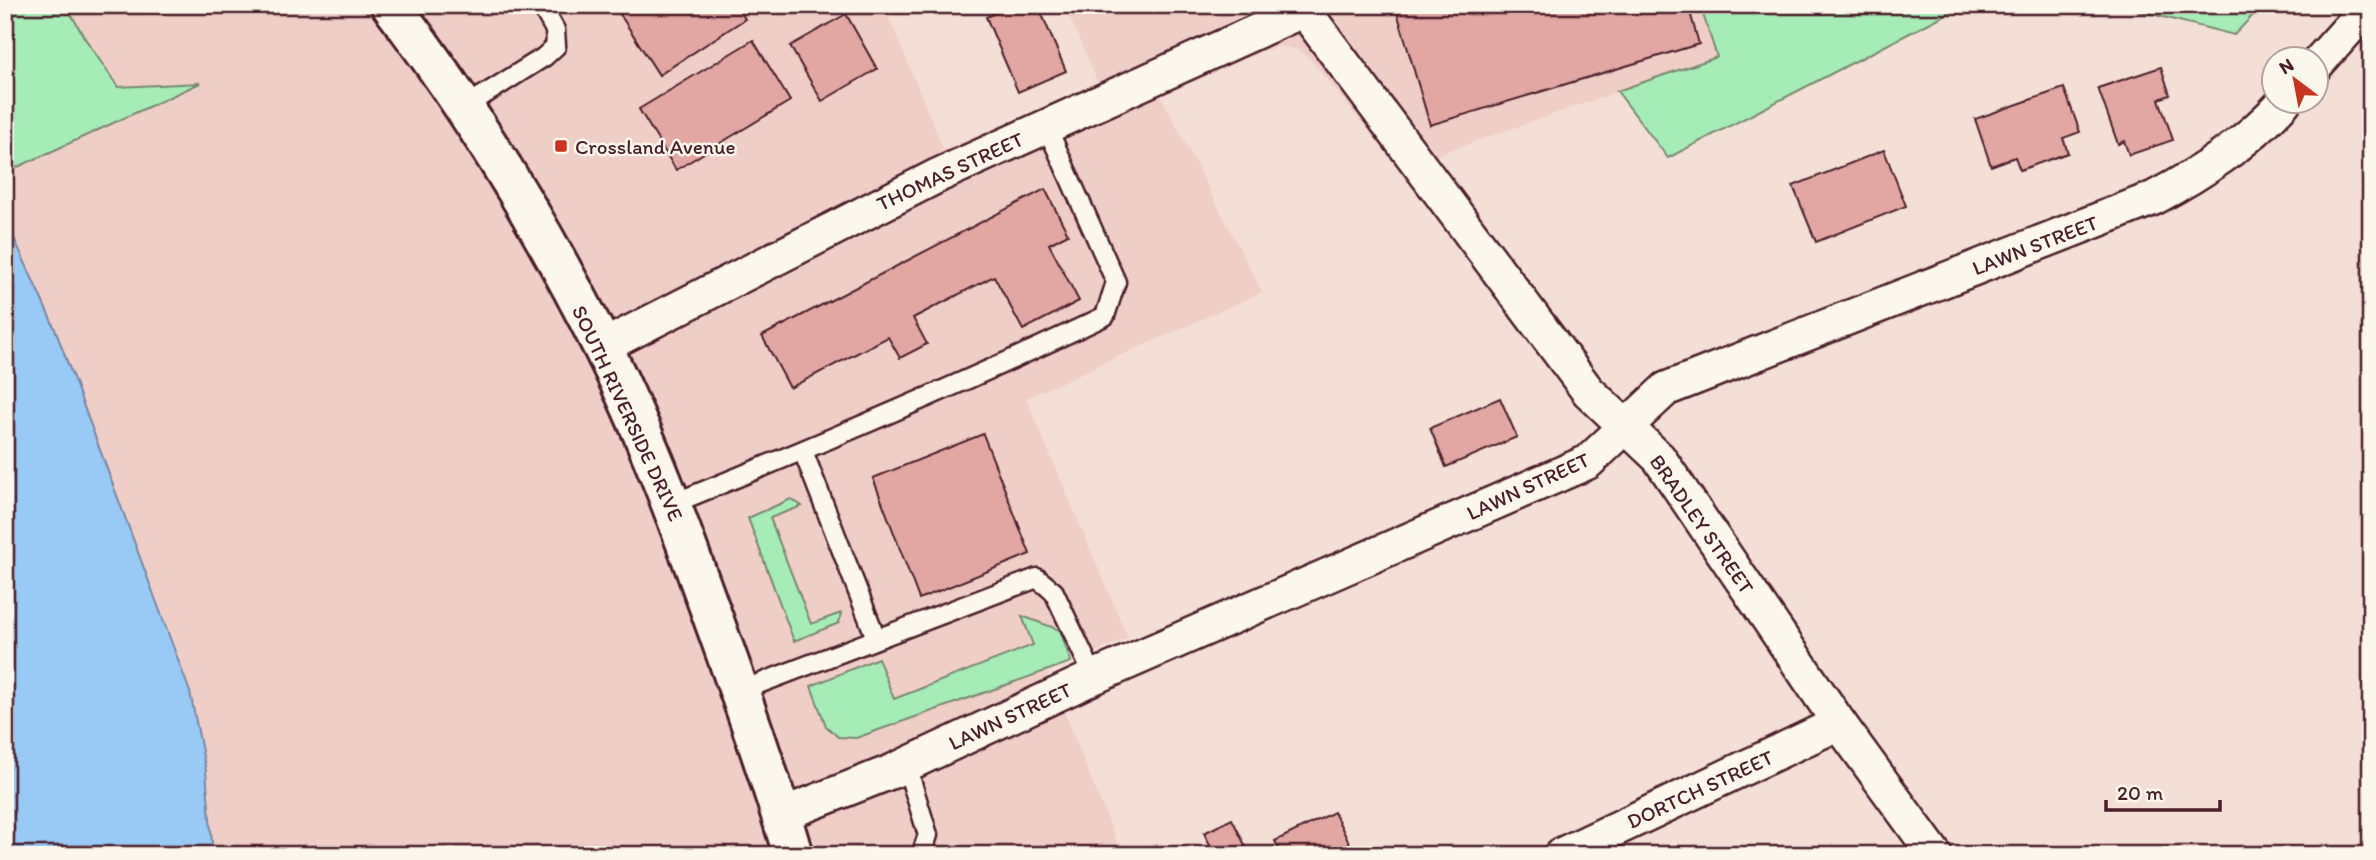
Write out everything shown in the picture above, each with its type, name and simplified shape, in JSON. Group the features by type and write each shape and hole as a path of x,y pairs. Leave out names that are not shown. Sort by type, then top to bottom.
{"highway":[{"name":"SOUTH RIVERSIDE DRIVE","path":"391,5 509,178 602,346 672,504 740,691 793,855"}],"street":[{"path":"2330,49 2370,5"},
{"name":"THOMAS STREET","path":"602,346 846,220 1302,7"},
{"name":"BRADLEY STREET","path":"1302,7 1588,391 1659,458 1839,723 1935,855"},
{"name":"LAWN STREET","path":"782,815 906,764 1094,677 1588,462 1665,388 2154,198 2196,176 2233,151 2269,116"},
{"name":"DORTCH STREET","path":"1561,855 1839,723"}],"lane":[{"path":"463,108 544,57 556,46 555,30 541,5"},
{"path":"672,504 803,451 1030,352 1105,316 1116,282 1046,125"},
{"path":"803,451 876,638"},
{"path":"740,691 1037,578 1054,592 1094,677"},
{"path":"906,764 928,835 921,855"}],"shaded area":[{"path":"66,5 884,5 944,150 1098,83 1064,5 1700,5 1717,57 1399,168 1308,57 1295,49 1280,46 1263,51 1161,96 1262,292 1026,398 1128,638 1048,672 1122,855 213,855 206,771 190,692 55,329 5,218 5,173 198,84 118,87"}],"green space":[{"path":"5,5 66,5 118,87 200,83 5,173"},
{"path":"1700,5 1964,5 1668,158 1617,91 1717,57"},
{"path":"2116,5 2263,5 2234,35"},
{"path":"791,499 802,506 770,518 811,624 841,613 839,623 794,641 748,518"},
{"path":"1022,616 1060,630 1071,662 856,738 838,737 826,726 811,686 878,658 894,699 1033,645"}],"water":[{"path":"5,218 55,329 190,692 206,771 213,855 5,855"}],"building":[{"path":"614,5 736,5 745,19 659,75"},
{"path":"1014,5 1038,5 1066,71 1018,92 986,17"},
{"path":"1395,5 1688,5 1699,44 1430,125"},
{"path":"846,14 877,69 822,101 790,46"},
{"path":"753,40 790,101 676,170 639,109"},
{"path":"2161,67 2170,95 2159,99 2173,140 2129,155 2124,141 2118,144 2098,88"},
{"path":"2064,88 2080,132 2063,138 2068,153 2020,170 2015,157 1991,166 1975,119"},
{"path":"1884,150 1906,206 1816,242 1793,186"},
{"path":"1045,189 1068,234 1049,244 1079,301 1023,330 994,276 913,318 927,344 900,358 888,337 790,388 762,336"},
{"path":"1500,398 1517,437 1446,467 1430,428"},
{"path":"983,434 1030,554 919,599 873,478"},
{"path":"1334,812 1354,853 1282,855 1275,841"},
{"path":"1232,819 1247,849 1236,855 1215,855 1204,833"}],"place":[{"name":"Crossland Avenue","path":"561,146"}]}
